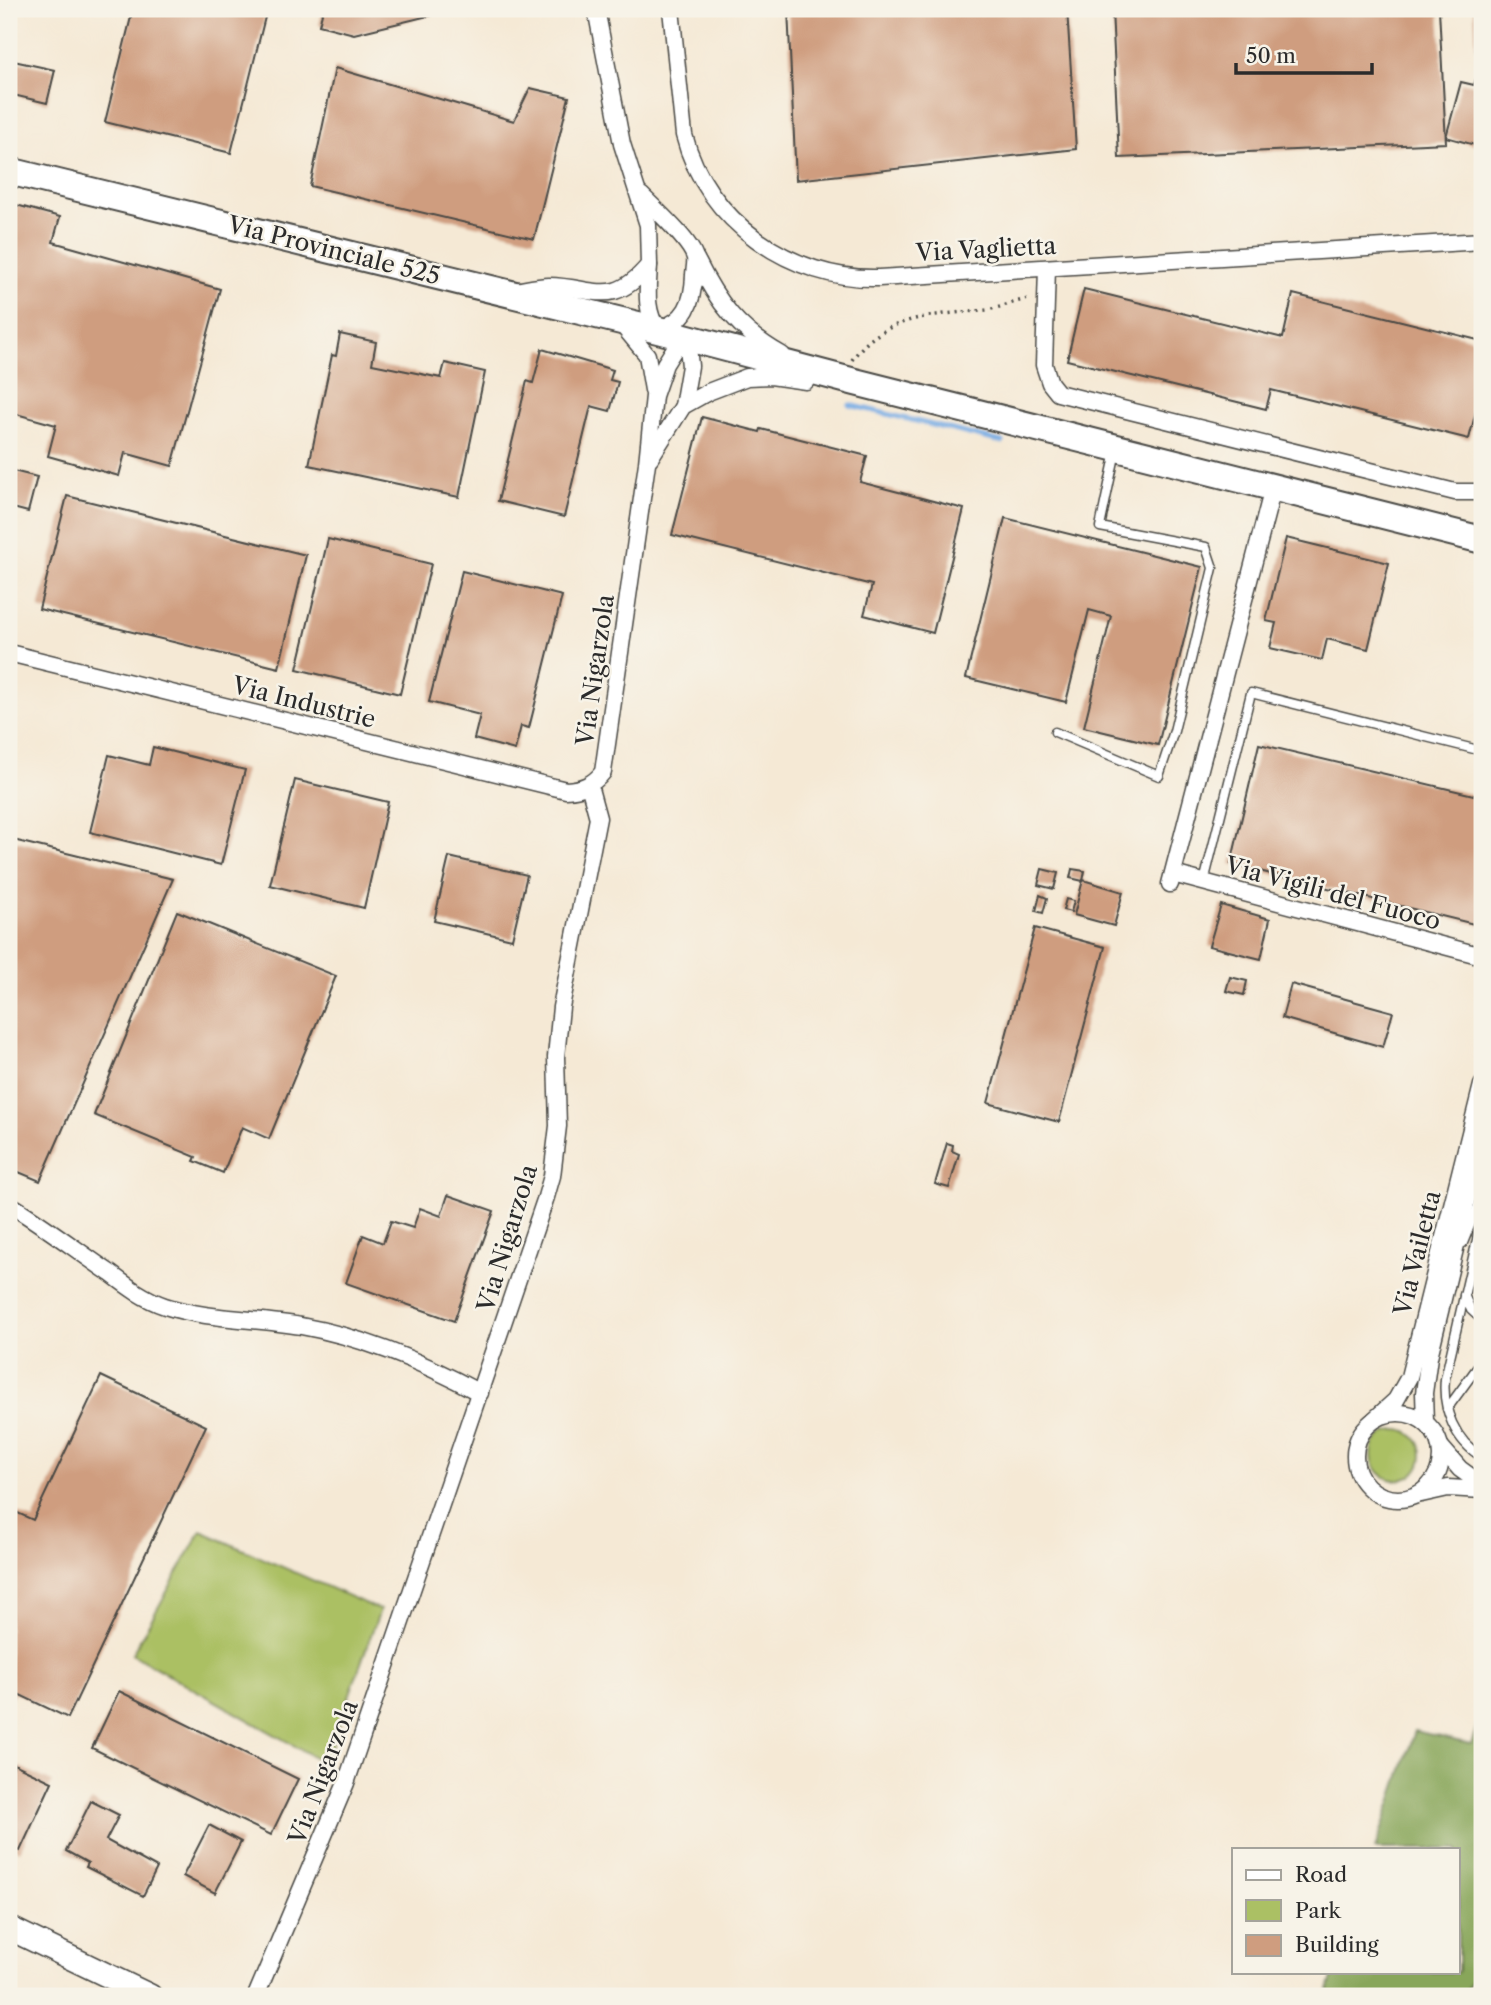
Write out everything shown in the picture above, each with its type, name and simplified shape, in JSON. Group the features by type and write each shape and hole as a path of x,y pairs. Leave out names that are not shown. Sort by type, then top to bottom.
{"main road":[{"name":"Via Provinciale 525","path":"9,171 687,337 809,370 854,371 1116,448 1482,540"}],"street":[{"path":"596,9 622,144 648,225 647,304 658,330 676,323 688,311 693,291 695,258"},
{"name":"Via Vaglietta","path":"671,9 681,120 688,150 712,194 728,215 752,237 816,270 851,277 880,278 1482,241"},
{"path":"637,191 670,224 695,258 718,300 740,325 768,346 809,370"},
{"path":"508,293 544,286 591,293 612,292 631,284 649,265"},
{"path":"1047,268 1044,365 1050,383 1058,393 1455,492 1482,492"},
{"name":"Via Nigarzola","path":"618,320 647,355 654,396"},
{"name":"Via Nigarzola","path":"256,1996 346,1783 552,1175 558,1126 556,1057 561,1007 597,818 589,785 603,772 654,396 668,358 687,337"},
{"name":"Via Nigarzola","path":"647,463 683,406 690,366 687,337"},
{"path":"683,406 723,385 747,377 783,377 821,383 854,371"},
{"name":"Via Vigili del Fuoco","path":"1273,488 1171,879 1205,882 1482,956"},
{"name":"Via Industrie","path":"9,653 566,790 578,790 589,785"},
{"name":"Via Vailetta","path":"1374,1420 1400,1394 1409,1377 1482,1085"},
{"name":"Via Vailetta","path":"1424,1422 1427,1365 1482,1137"},
{"path":"9,1204 153,1301 195,1312 301,1326 350,1337 406,1358 480,1393"},
{"path":"1400,1412 1413,1415 1424,1422 1460,1469 1482,1488 1448,1488 1393,1499 1367,1486 1359,1473 1355,1458 1356,1444 1363,1430 1374,1420 1386,1414 1400,1412"},
{"path":"1408,1498 1431,1484 1438,1473 1440,1446"},
{"path":"9,1928 150,1996"}],"lane":[{"path":"1055,732 1158,776 1174,732 1213,568 1206,547 1100,527 1116,448"},
{"path":"1205,882 1251,693 1482,751"},
{"path":"1445,1288 1482,1196"},
{"path":"1482,1218 1444,1393 1447,1409 1463,1441 1482,1457"},
{"path":"1464,1295 1471,1310 1482,1320"},
{"path":"1447,1409 1482,1361"}],"path":[{"path":"854,371 862,346 876,334 891,327 921,316 989,310 1019,300"}],"green space":[{"path":"1387,1431 1407,1431 1421,1445 1421,1465 1407,1479 1387,1479 1373,1465 1373,1445"},
{"path":"201,1531 380,1610 325,1763 132,1654"},
{"path":"1482,1712 1482,1973 1472,1981 1462,1996 1326,1996 1333,1974 1460,1974 1460,1848 1375,1848 1415,1731 1471,1744"}],"building":[{"path":"133,9 267,9 231,153 105,122"},
{"path":"323,9 453,10 354,34 319,25"},
{"path":"788,9 1067,9 1076,149 796,180"},
{"path":"1112,9 1439,9 1446,143 1119,158"},
{"path":"1474,9 1482,9 1482,147 1446,137 1461,82 1474,85 1477,75"},
{"path":"9,60 55,70 47,103 9,94"},
{"path":"335,68 514,121 530,88 569,97 534,239 310,186"},
{"path":"9,203 60,217 53,242 220,289 172,466 125,453 119,476 48,456 56,425 9,412"},
{"path":"1084,289 1283,338 1293,294 1482,341 1482,387 1469,439 1271,390 1266,409 1067,360"},
{"path":"340,334 376,342 372,364 441,378 445,363 485,372 459,497 309,465 332,355 336,356"},
{"path":"542,349 613,370 610,380 618,382 610,411 591,406 564,517 498,501 527,381 533,383"},
{"path":"702,417 867,456 860,482 964,509 933,633 864,615 872,585 672,535"},
{"path":"9,470 37,477 28,512 9,507"},
{"path":"67,496 306,555 279,668 39,609"},
{"path":"1005,518 1202,567 1158,745 1084,727 1111,616 1089,610 1066,702 966,678"},
{"path":"1286,538 1389,563 1368,649 1327,639 1322,660 1270,648 1276,623 1266,621"},
{"path":"328,539 431,564 400,694 297,669"},
{"path":"462,571 562,596 529,728 521,726 515,750 474,739 480,715 429,702"},
{"path":"1259,744 1482,797 1482,926 1231,864"},
{"path":"153,747 245,770 221,865 90,832 109,755 149,765"},
{"path":"295,780 388,802 364,908 270,885"},
{"path":"9,839 173,879 40,1181 9,1168"},
{"path":"449,857 527,875 512,939 434,921"},
{"path":"1042,869 1058,873 1054,889 1038,885"},
{"path":"1072,869 1085,871 1083,881 1070,878"},
{"path":"1083,880 1123,892 1114,926 1074,915"},
{"path":"1040,895 1047,898 1043,913 1036,911"},
{"path":"1066,899 1074,901 1071,912 1063,910"},
{"path":"1221,905 1270,919 1261,959 1209,946"},
{"path":"177,911 336,976 269,1139 242,1127 223,1173 194,1161 196,1157 94,1115"},
{"path":"1035,928 1105,947 1059,1122 988,1103"},
{"path":"1230,977 1247,981 1244,995 1226,991"},
{"path":"1291,984 1393,1012 1383,1047 1282,1018"},
{"path":"947,1143 953,1145 952,1151 959,1154 949,1188 935,1184"},
{"path":"448,1195 494,1211 454,1321 346,1283 363,1235 383,1243 391,1221 413,1228 420,1208 441,1216"},
{"path":"101,1376 206,1426 68,1718 14,1692 9,1702 9,1509 33,1520"},
{"path":"119,1691 298,1779 271,1835 92,1748"},
{"path":"14,1764 52,1782 20,1851 9,1846 9,1776"},
{"path":"91,1801 119,1815 106,1840 157,1868 143,1896 86,1867 88,1863 66,1851"},
{"path":"209,1825 241,1842 215,1893 183,1876"}],"waterway":[{"path":"850,405 1002,442"}]}
